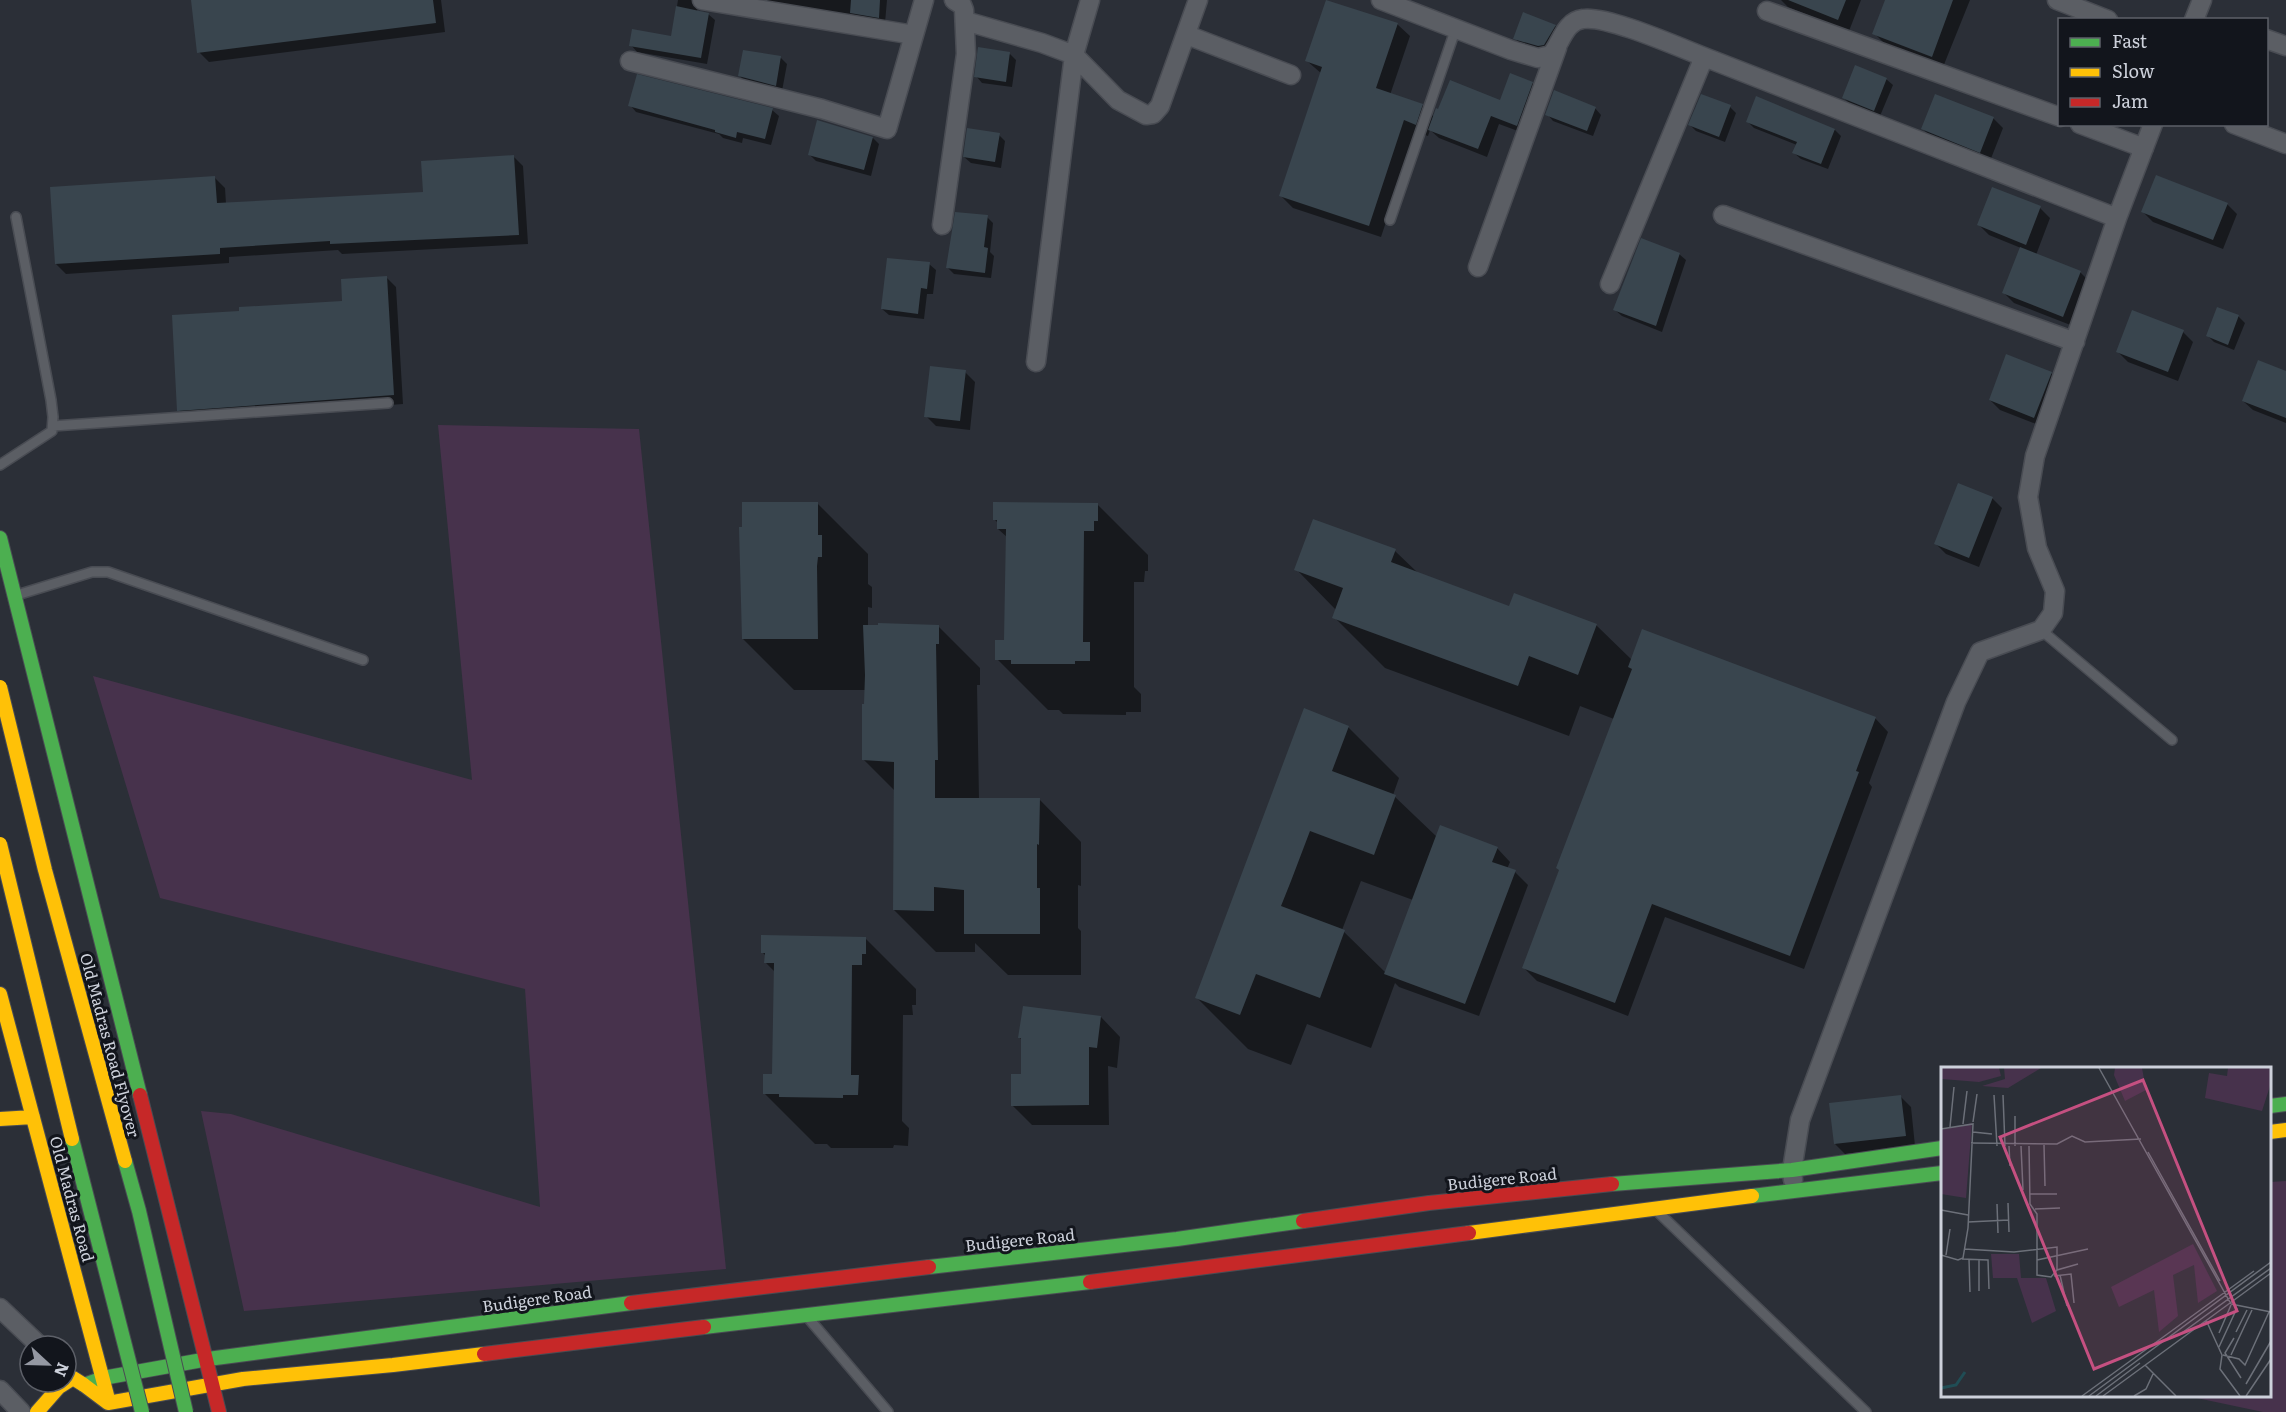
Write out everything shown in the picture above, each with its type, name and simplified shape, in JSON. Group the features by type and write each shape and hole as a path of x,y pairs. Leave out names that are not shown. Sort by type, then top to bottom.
{"main road":[{"path":"0,538 208,1359 219,1412"},
{"name":"Old Madras Road Flyover","path":"0,687 45,870 139,1211 186,1412"},
{"path":"0,844 52,1061 142,1412"},
{"name":"Old Madras Road","path":"0,994 110,1407"},
{"path":"2271,1106 2286,1104"},
{"path":"0,1119 33,1117"},
{"path":"2271,1132 2286,1131"},
{"name":"Budigere Road","path":"78,1378 103,1378 208,1359 789,1282 1177,1239 1430,1203 1627,1182 1792,1170 1941,1148"},
{"path":"78,1381 110,1407 243,1379 393,1365 806,1314 1176,1272 1653,1208 1941,1173"},
{"name":"Budigere Road","path":"37,1412 53,1394"}],"street":[{"path":"702,0 914,35"},
{"path":"630,61 822,109 887,129 924,0"},
{"path":"942,225 966,54 962,5 954,0"},
{"path":"1036,362 1074,55 1090,0"},
{"path":"965,21 1042,43 1074,55 1118,100 1146,115 1153,114 1160,106 1198,0"},
{"path":"1381,0 1511,50 1538,58 1551,55 1566,30 1580,19 1588,19 1649,36 2117,218"},
{"path":"2056,0 2103,18"},
{"path":"1767,11 2058,116"},
{"path":"1187,35 1291,75"},
{"path":"2268,40 2286,46"},
{"path":"1479,267 1560,41"},
{"path":"1610,284 1704,57"},
{"path":"2085,126 2144,148"},
{"path":"1794,1192 1792,1170 1800,1120 1956,702 1980,652 2041,630 2054,613 2055,591 2037,548 2028,497 2035,456 2117,218 2152,126"},
{"path":"2239,126 2286,144"},
{"path":"1723,215 2074,342"},
{"path":"0,1308 27,1334"},
{"path":"0,1390 21,1412"}],"lane":[{"path":"1390,220 1456,28"},
{"path":"0,465 51,431 53,426 51,400 16,217"},
{"path":"53,426 388,404"},
{"path":"14,596 92,572 108,572 363,660"},
{"path":"2041,630 2172,740"},
{"path":"1653,1208 1862,1410"},
{"path":"806,1314 888,1412"}],"shaded area":[{"path":"438,425 639,429 726,1269 244,1311 201,1111 231,1114 540,1207 525,989 160,898 93,676 472,780"},
{"path":"2286,1181 2286,1412 2263,1412 2192,1397 2271,1397 2271,1182"}],"building":[{"path":"191,0 433,0 436,23 197,53"},
{"path":"851,0 880,0 879,18 850,13"},
{"path":"1326,0 1398,23 1376,88 1423,104 1416,125 1404,120 1369,226 1279,196 1322,67 1305,61"},
{"path":"1788,0 1846,0 1838,20"},
{"path":"1885,0 1953,0 1932,57 1872,34"},
{"path":"676,6 709,13 701,58 629,46 632,29 671,36"},
{"path":"1523,12 1556,25 1544,45 1538,46 1513,39"},
{"path":"978,47 1010,52 1006,82 974,77"},
{"path":"743,50 781,56 776,86 738,76"},
{"path":"1855,65 1887,78 1874,111 1842,98"},
{"path":"1510,73 1533,82 1517,126 1491,116 1478,149 1428,130 1450,80 1500,100"},
{"path":"637,74 773,108 765,139 737,132 736,138 628,106"},
{"path":"1554,90 1596,107 1587,131 1545,115"},
{"path":"1701,94 1731,105 1719,137 1688,125"},
{"path":"1935,94 1994,117 1980,153 1921,129"},
{"path":"1756,96 1835,129 1821,164 1792,153 1797,142 1746,122"},
{"path":"817,120 873,137 864,170 808,155"},
{"path":"967,128 1000,133 995,162 963,157"},
{"path":"514,155 519,235 330,244 330,241 220,248 220,254 55,264 50,187 215,176 217,203 423,192 421,161"},
{"path":"2156,175 2228,203 2213,240 2141,212"},
{"path":"1992,187 2041,206 2026,245 1977,225"},
{"path":"955,212 988,215 984,247 988,248 985,273 946,268"},
{"path":"1641,238 1680,253 1656,326 1613,310"},
{"path":"2020,247 2081,271 2063,317 2002,293"},
{"path":"887,258 930,262 927,289 921,288 918,314 881,309"},
{"path":"387,276 394,395 177,411 172,315 239,311 239,307 342,301 341,279"},
{"path":"2217,307 2239,315 2228,345 2206,336"},
{"path":"2132,310 2184,330 2168,372 2116,352"},
{"path":"2006,354 2052,372 2034,418 1989,400"},
{"path":"2258,360 2286,371 2286,418 2242,401"},
{"path":"930,366 966,370 960,421 924,417"},
{"path":"1958,483 1993,497 1969,558 1934,544"},
{"path":"742,502 818,502 818,535 822,535 822,557 818,557 817,566 818,639 742,639 739,527 742,527"},
{"path":"993,502 1098,503 1098,521 1094,521 1094,531 1084,531 1083,642 1090,642 1090,661 1075,661 1075,664 1011,664 1011,660 995,660 995,640 1004,640 1006,529 997,529 997,520 993,520"},
{"path":"1313,519 1396,549 1391,562 1509,606 1514,593 1597,624 1578,675 1529,656 1518,686 1332,618 1343,588 1294,570"},
{"path":"878,623 939,625 939,644 936,644 938,760 935,760 935,798 1040,798 1037,888 1040,888 1040,934 964,934 964,890 934,887 934,911 893,910 894,762 862,760 862,704 864,704 865,675 863,625 878,625"},
{"path":"1642,629 1876,717 1856,771 1859,772 1790,956 1652,904 1615,1003 1522,968 1559,870 1556,868 1632,669 1628,667"},
{"path":"1304,708 1349,726 1332,771 1396,795 1374,855 1310,831 1281,906 1345,930 1320,998 1256,974 1240,1015 1195,998"},
{"path":"1440,825 1498,847 1492,862 1516,870 1465,1004 1384,974"},
{"path":"761,935 866,937 866,954 862,954 862,965 852,965 851,1075 859,1075 858,1095 843,1095 843,1098 779,1097 779,1094 763,1094 763,1074 772,1074 774,963 764,963 765,953 761,953"},
{"path":"1023,1006 1101,1016 1097,1048 1089,1047 1089,1105 1011,1106 1011,1074 1021,1074 1021,1038 1018,1038"},
{"path":"1901,1095 1906,1136 1834,1144 1829,1103"}],"traffic: fast":[{"path":"0,538 140,1095"},
{"path":"2271,1106 2286,1104"},
{"path":"72,1139 142,1412"},
{"path":"1612,1184 1792,1170 1941,1148"},
{"path":"125,1161 186,1412"},
{"path":"1752,1196 1941,1173"},
{"path":"929,1267 1177,1239 1303,1221"},
{"path":"704,1327 1090,1282"},
{"path":"84,1385 103,1378 208,1359 631,1303"}],"traffic: slow":[{"path":"0,687 45,870 125,1161"},
{"path":"0,844 72,1139"},
{"path":"0,994 107,1395"},
{"path":"0,1119 33,1117"},
{"path":"2271,1132 2286,1130"},
{"path":"1469,1233 1752,1196"},
{"path":"84,1385 108,1403 243,1379 484,1354"},
{"path":"37,1412 59,1387 73,1378 84,1385"}],"traffic: jam":[{"path":"140,1095 219,1412"},
{"path":"1303,1221 1429,1203 1612,1184"},
{"path":"1090,1282 1469,1233"},
{"path":"631,1303 929,1267"},
{"path":"484,1354 704,1327"}]}
